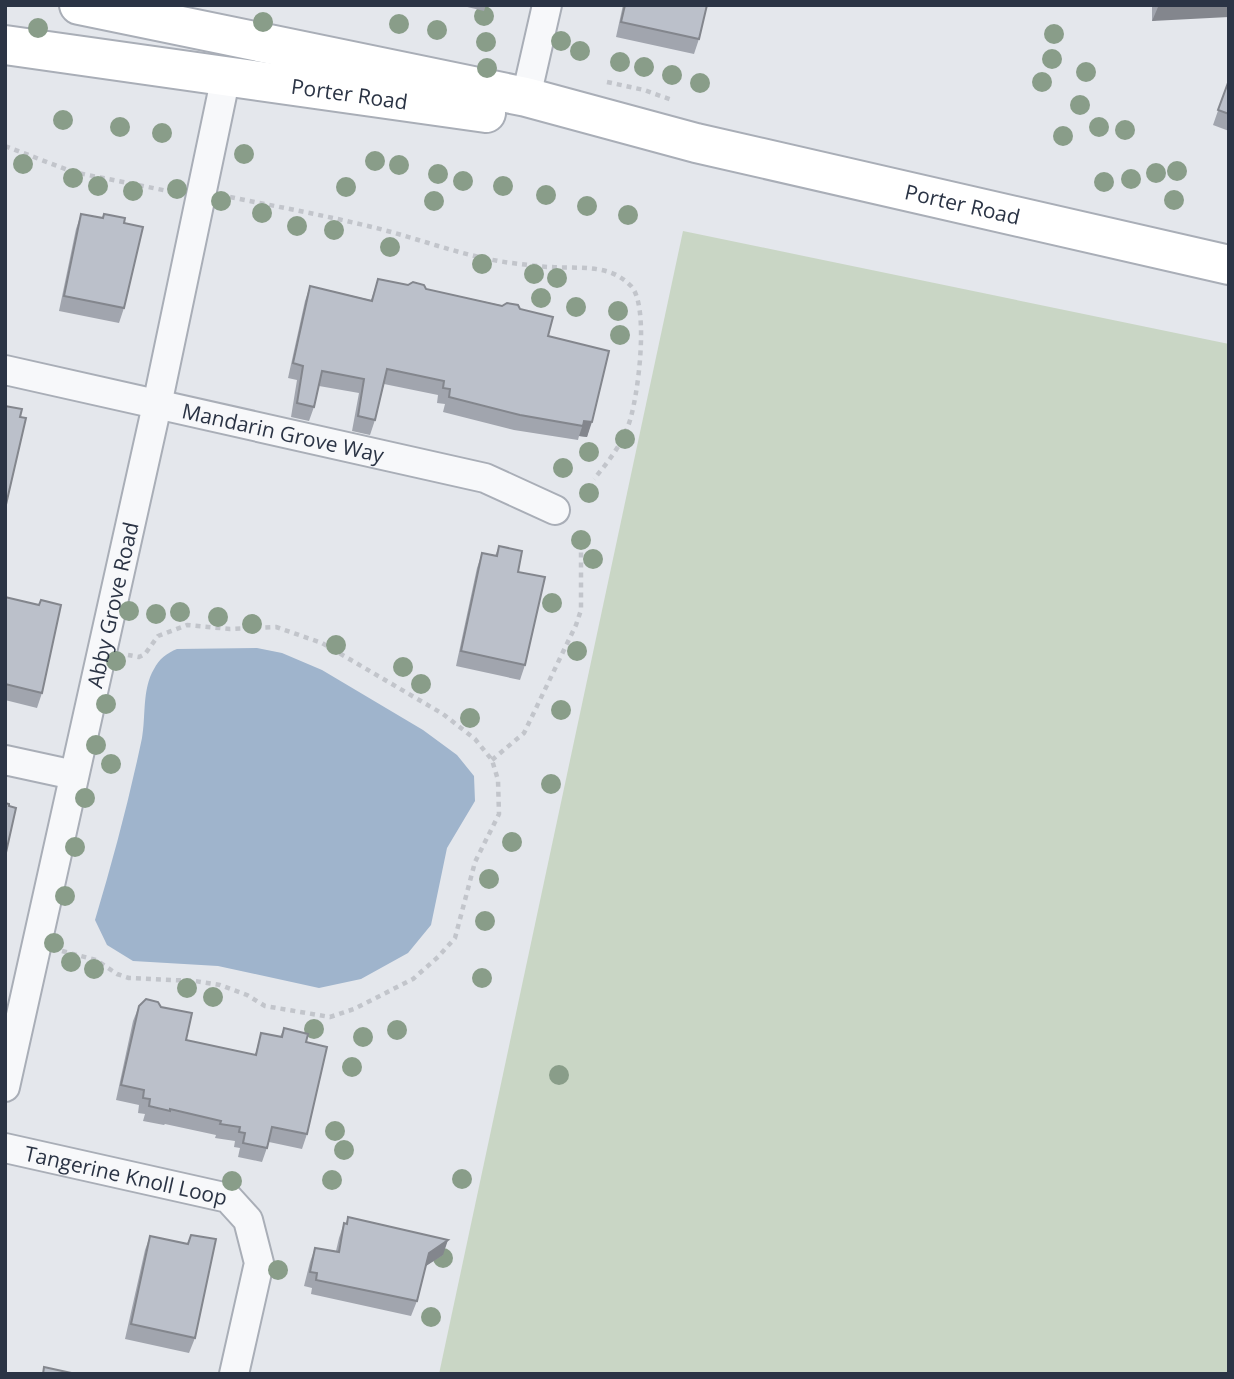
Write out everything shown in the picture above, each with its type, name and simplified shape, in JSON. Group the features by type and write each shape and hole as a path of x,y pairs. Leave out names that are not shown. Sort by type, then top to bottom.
{"main road":[{"name":"Porter Road","path":"79,5 526,97 696,143 1229,265"},
{"name":"Porter Road","path":"5,45 696,143"}],"street":[{"path":"526,97 547,5"},
{"name":"Abby Grove Road","path":"5,1087 157,405 226,76"},
{"name":"Mandarin Grove Way","path":"5,370 485,478 555,510"},
{"path":"5,760 74,775"},
{"name":"Tangerine Knoll Loop","path":"5,1148 228,1198 248,1220 259,1263 234,1374"}],"path":[{"path":"5,146 73,172 173,192"},
{"path":"230,197 377,228 447,249 510,263 552,268 586,266 611,273 632,287 639,304 641,335 636,399 628,427 614,453 594,479"},
{"path":"492,760 524,733 576,625 581,610 581,552"},
{"path":"62,951 96,960 117,974 129,978 220,985 247,995 265,1006 330,1017 354,1009 413,979 455,938 475,862 499,814 498,780 492,760 475,739 443,714 359,662 322,643 276,627 230,629 187,625 158,636 145,654 139,657 127,655"}],"green space":[{"path":"683,231 1229,344 1229,1374 439,1374"}],"water":[{"path":"257,648 282,653 322,670 423,730 457,755 474,776 475,801 447,848 431,925 408,953 361,979 319,988 218,966 133,961 107,945 95,920 132,784 142,738 148,685 156,665 177,649"}],"building":[{"path":"625,5 707,5 699,39 621,22"},
{"path":"1229,80 1229,114 1218,110"},
{"path":"81,214 125,218 124,223 143,227 124,308 64,296"},
{"path":"378,279 408,285 413,282 424,285 426,289 502,306 507,303 518,305 520,309 553,317 548,336 609,351 592,422 584,421 583,426 520,415 449,397 450,389 443,388 444,381 387,369 375,420 358,416 364,379 322,371 314,407 297,403 303,366 293,363 310,286 372,301"},
{"path":"5,406 22,409 20,417 26,418 5,509"},
{"path":"499,546 522,551 518,572 545,577 525,665 461,651 482,553 497,556"},
{"path":"5,597 39,605 41,600 61,605 42,693 5,684"},
{"path":"5,803 16,808 5,857"},
{"path":"146,999 158,1002 161,1007 192,1013 186,1040 256,1055 261,1033 282,1037 284,1028 308,1034 306,1042 327,1047 307,1134 272,1127 267,1148 243,1143 245,1133 239,1132 240,1127 149,1106 150,1099 143,1098 144,1090 121,1085 139,1006"},
{"path":"348,1217 448,1240 429,1253 417,1301 316,1280 317,1273 310,1272 315,1248 339,1252 344,1223 347,1224"},
{"path":"191,1235 216,1239 195,1338 131,1324 150,1236 188,1244"},
{"path":"44,1367 76,1374 43,1374"}]}
